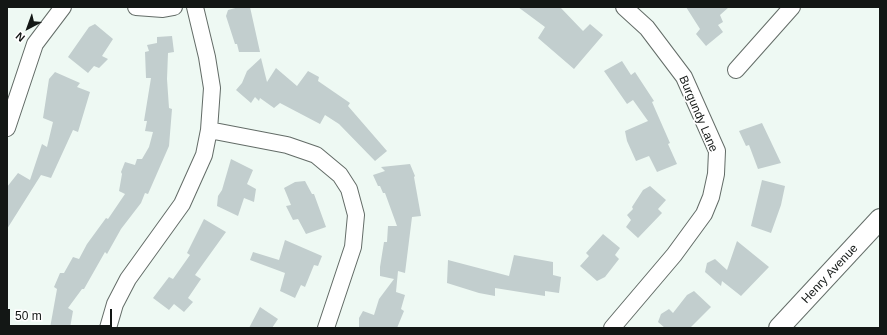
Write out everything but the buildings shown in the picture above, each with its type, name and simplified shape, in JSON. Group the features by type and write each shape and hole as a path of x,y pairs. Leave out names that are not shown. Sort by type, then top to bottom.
{"street":[{"path":"7,128 35,44 63,7"},
{"path":"136,7 163,9 174,7"},
{"path":"108,328 116,304 128,279 182,204 204,154 209,130 212,88 210,72 195,7"},
{"name":"Burgundy Lane","path":"612,328 674,255 704,214 711,197 716,174 716,150 684,77 647,28 624,7"},
{"path":"736,70 792,7"},
{"path":"209,130 287,145 316,155 340,175 348,189 356,215 356,229 354,247 326,328"},
{"name":"Henry Avenue","path":"779,328 880,219"}]}
